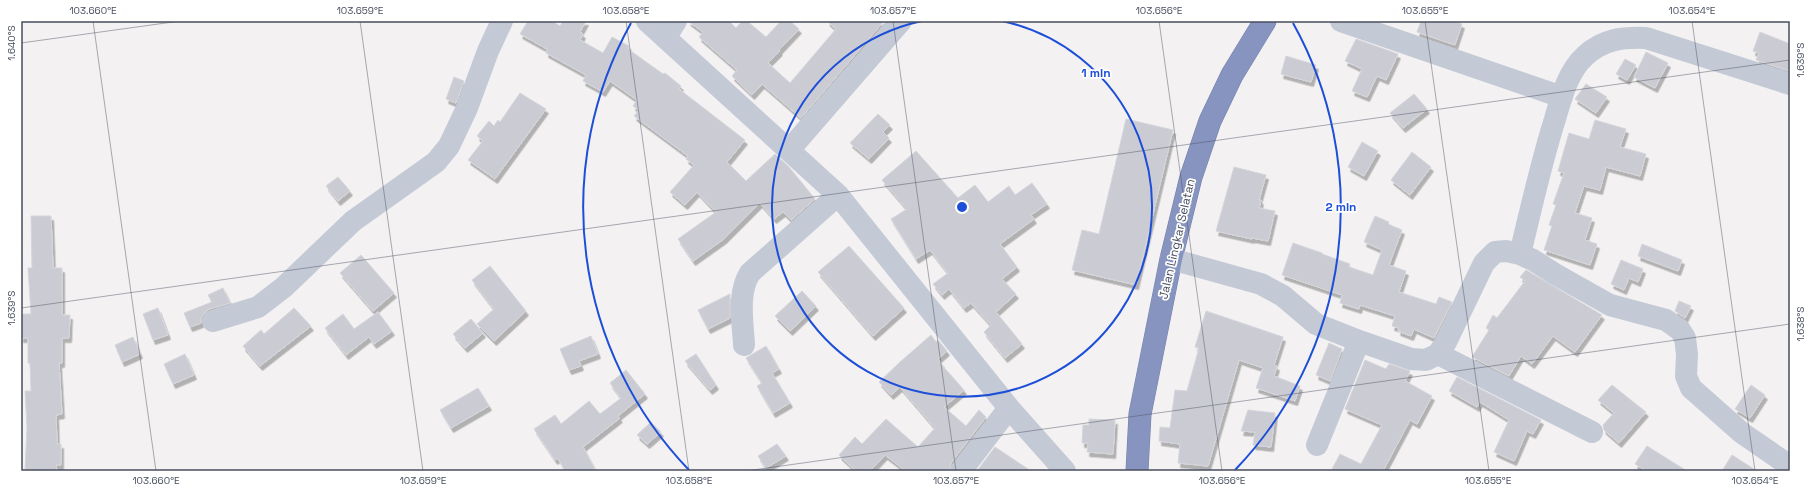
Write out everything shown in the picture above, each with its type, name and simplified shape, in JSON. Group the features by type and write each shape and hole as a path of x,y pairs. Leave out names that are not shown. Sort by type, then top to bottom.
{"highway":[{"name":"Jalan Lingkar Selatan","path":"1137,471 1140,414 1171,259 1191,177 1210,121 1232,75 1265,21"}],"street":[{"path":"213,321 258,307 284,287 353,221 436,162 449,146 464,114 488,51 502,21"},
{"path":"647,21 671,29 790,149 838,195 1009,408 1065,471"},
{"path":"790,149 901,21"},
{"path":"1341,21 1562,97"},
{"path":"1520,254 1542,159 1562,97 1572,74 1584,56 1602,44 1622,37 1646,38 1790,84"},
{"path":"744,346 742,307 746,280 750,273 838,195"},
{"path":"1171,259 1261,284 1283,296 1316,324 1411,359 1426,360 1438,354 1446,342 1484,263 1495,252 1506,251 1520,254 1610,305 1666,320 1680,330 1685,338 1687,354 1686,376 1691,388 1742,433 1790,466"},
{"path":"1317,445 1359,341"},
{"path":"1438,354 1592,432"},
{"path":"961,471 1009,408"}],"building":[{"path":"528,21 552,21 560,26 563,21 586,21 580,32 583,34 580,40 603,53 612,37 629,46 628,49 663,74 665,73 681,86 679,89 745,140 727,162 746,181 775,154 789,167 815,199 791,220 783,212 774,219 760,203 724,239 693,261 678,239 716,212 697,192 685,205 670,192 694,165 686,159 688,156 634,116 639,110 633,106 637,100 610,81 603,92 583,81 586,75 546,53 547,49 520,34"},
{"path":"688,21 729,21 736,28 742,21 747,21 766,37 781,21 790,21 799,29 768,63 790,83 836,29 827,21 884,21 801,118 762,84 752,95 732,76 737,70 699,37 703,32"},
{"path":"1421,21 1454,21 1462,24 1455,45 1417,32"},
{"path":"1760,32 1790,44 1790,71 1756,60 1759,53 1753,51"},
{"path":"1356,39 1398,54 1386,80 1377,76 1367,97 1352,91 1362,69 1345,61"},
{"path":"1646,52 1668,63 1655,88 1634,77"},
{"path":"1286,56 1316,65 1311,82 1281,74"},
{"path":"1625,59 1636,65 1627,80 1616,74"},
{"path":"454,77 464,81 456,103 446,99"},
{"path":"1586,84 1607,97 1596,113 1575,99"},
{"path":"520,93 546,109 495,179 468,160 483,141 477,136 489,121 494,126 498,120 500,122"},
{"path":"1414,94 1427,109 1403,128 1390,113"},
{"path":"878,114 890,125 883,132 889,138 869,159 850,143"},
{"path":"1126,119 1173,130 1136,285 1072,270 1082,230 1099,234"},
{"path":"1595,120 1626,129 1620,147 1646,154 1640,176 1606,167 1600,190 1584,186 1575,213 1592,218 1585,240 1597,244 1590,265 1544,250 1552,226 1549,225 1556,205 1553,204 1564,173 1558,171 1569,133 1589,139"},
{"path":"1362,142 1378,151 1364,176 1348,167"},
{"path":"916,151 958,198 975,185 988,202 1009,186 1015,195 1032,183 1047,204 1031,215 1034,219 1000,244 1017,267 1002,279 1016,294 996,312 1022,344 1005,358 984,332 991,325 971,303 964,308 949,289 942,295 933,284 948,273 930,250 916,259 891,219 907,209 882,180"},
{"path":"1412,152 1431,167 1410,195 1391,180"},
{"path":"1234,167 1266,175 1259,200 1261,200 1259,208 1275,211 1268,241 1216,231"},
{"path":"338,177 350,191 338,201 326,186"},
{"path":"31,216 51,216 53,268 62,268 62,315 70,315 69,338 62,338 62,363 59,363 62,414 56,415 57,444 61,444 61,465 56,465 57,471 25,471 27,427 25,391 31,391 30,363 28,363 28,338 21,338 21,314 31,314 28,268 32,268"},
{"path":"1375,216 1402,230 1389,265 1406,271 1399,292 1436,304 1439,297 1452,302 1434,338 1414,329 1411,336 1398,331 1399,328 1392,326 1395,316 1360,305 1359,309 1340,303 1342,295 1282,275 1293,243 1350,264 1349,267 1373,275 1382,250 1364,242"},
{"path":"1642,244 1682,260 1678,271 1638,256"},
{"path":"849,246 904,308 873,336 818,272"},
{"path":"361,255 394,293 373,311 340,273"},
{"path":"1621,260 1643,269 1638,282 1629,278 1624,290 1611,284"},
{"path":"490,266 526,311 494,341 477,324 494,309 472,280"},
{"path":"1526,270 1602,315 1575,352 1553,336 1532,364 1521,356 1509,376 1472,357 1489,330 1486,328 1493,315 1497,318 1525,281 1520,277"},
{"path":"223,288 230,303 209,309 201,318 201,323 190,327 184,313 212,302 208,295"},
{"path":"802,291 816,306 790,331 775,316"},
{"path":"730,294 730,318 708,329 698,310"},
{"path":"1679,301 1691,306 1685,318 1675,311"},
{"path":"158,308 168,335 153,340 143,314"},
{"path":"294,308 311,326 260,366 243,346 261,330 264,334"},
{"path":"1206,311 1283,337 1274,365 1277,366 1274,376 1300,386 1295,401 1256,388 1263,368 1239,360 1208,466 1178,463 1180,444 1159,441 1160,427 1170,428 1175,390 1187,391 1199,348 1195,347"},
{"path":"378,312 392,331 374,344 369,337 346,355 325,328 343,314 354,329"},
{"path":"471,319 483,333 465,348 453,334"},
{"path":"931,335 936,342 938,340 947,351 938,359 942,363 941,364 964,390 944,407 966,426 979,410 986,417 951,463 949,471 906,471 885,455 870,471 856,471 839,455 855,437 862,444 886,419 918,447 935,428 900,387 891,395 879,382"},
{"path":"591,336 598,354 579,361 581,366 569,370 560,349"},
{"path":"133,337 140,354 122,362 115,345"},
{"path":"1329,343 1342,349 1330,381 1316,375"},
{"path":"766,346 779,369 772,373 790,403 773,413 757,386 762,383 746,358"},
{"path":"185,354 194,375 173,384 164,364"},
{"path":"696,354 716,385 710,390 685,361"},
{"path":"1365,360 1386,369 1389,364 1410,371 1405,381 1432,396 1417,424 1410,420 1383,471 1331,471 1340,454 1361,464 1382,425 1345,409"},
{"path":"626,370 645,394 618,416 620,418 583,447 596,471 565,471 558,458 555,460 534,429 555,415 561,424 589,401 600,414 621,398 610,383"},
{"path":"1457,377 1541,420 1533,434 1527,431 1514,461 1494,452 1509,420 1480,402 1477,407 1449,391"},
{"path":"1612,385 1646,412 1619,443 1604,430 1603,425 1614,413 1598,400"},
{"path":"1751,385 1765,395 1750,418 1735,409"},
{"path":"478,388 489,406 451,428 440,410"},
{"path":"1248,410 1275,413 1271,447 1253,445 1255,432 1241,431"},
{"path":"1089,419 1115,420 1113,454 1087,452 1088,443 1082,443 1083,425 1089,425"},
{"path":"651,422 661,432 647,444 637,435"},
{"path":"777,444 786,456 766,468 758,456"},
{"path":"1647,446 1687,471 1646,471 1635,464"},
{"path":"995,447 1031,471 977,471"},
{"path":"1732,455 1757,471 1722,471"}]}
